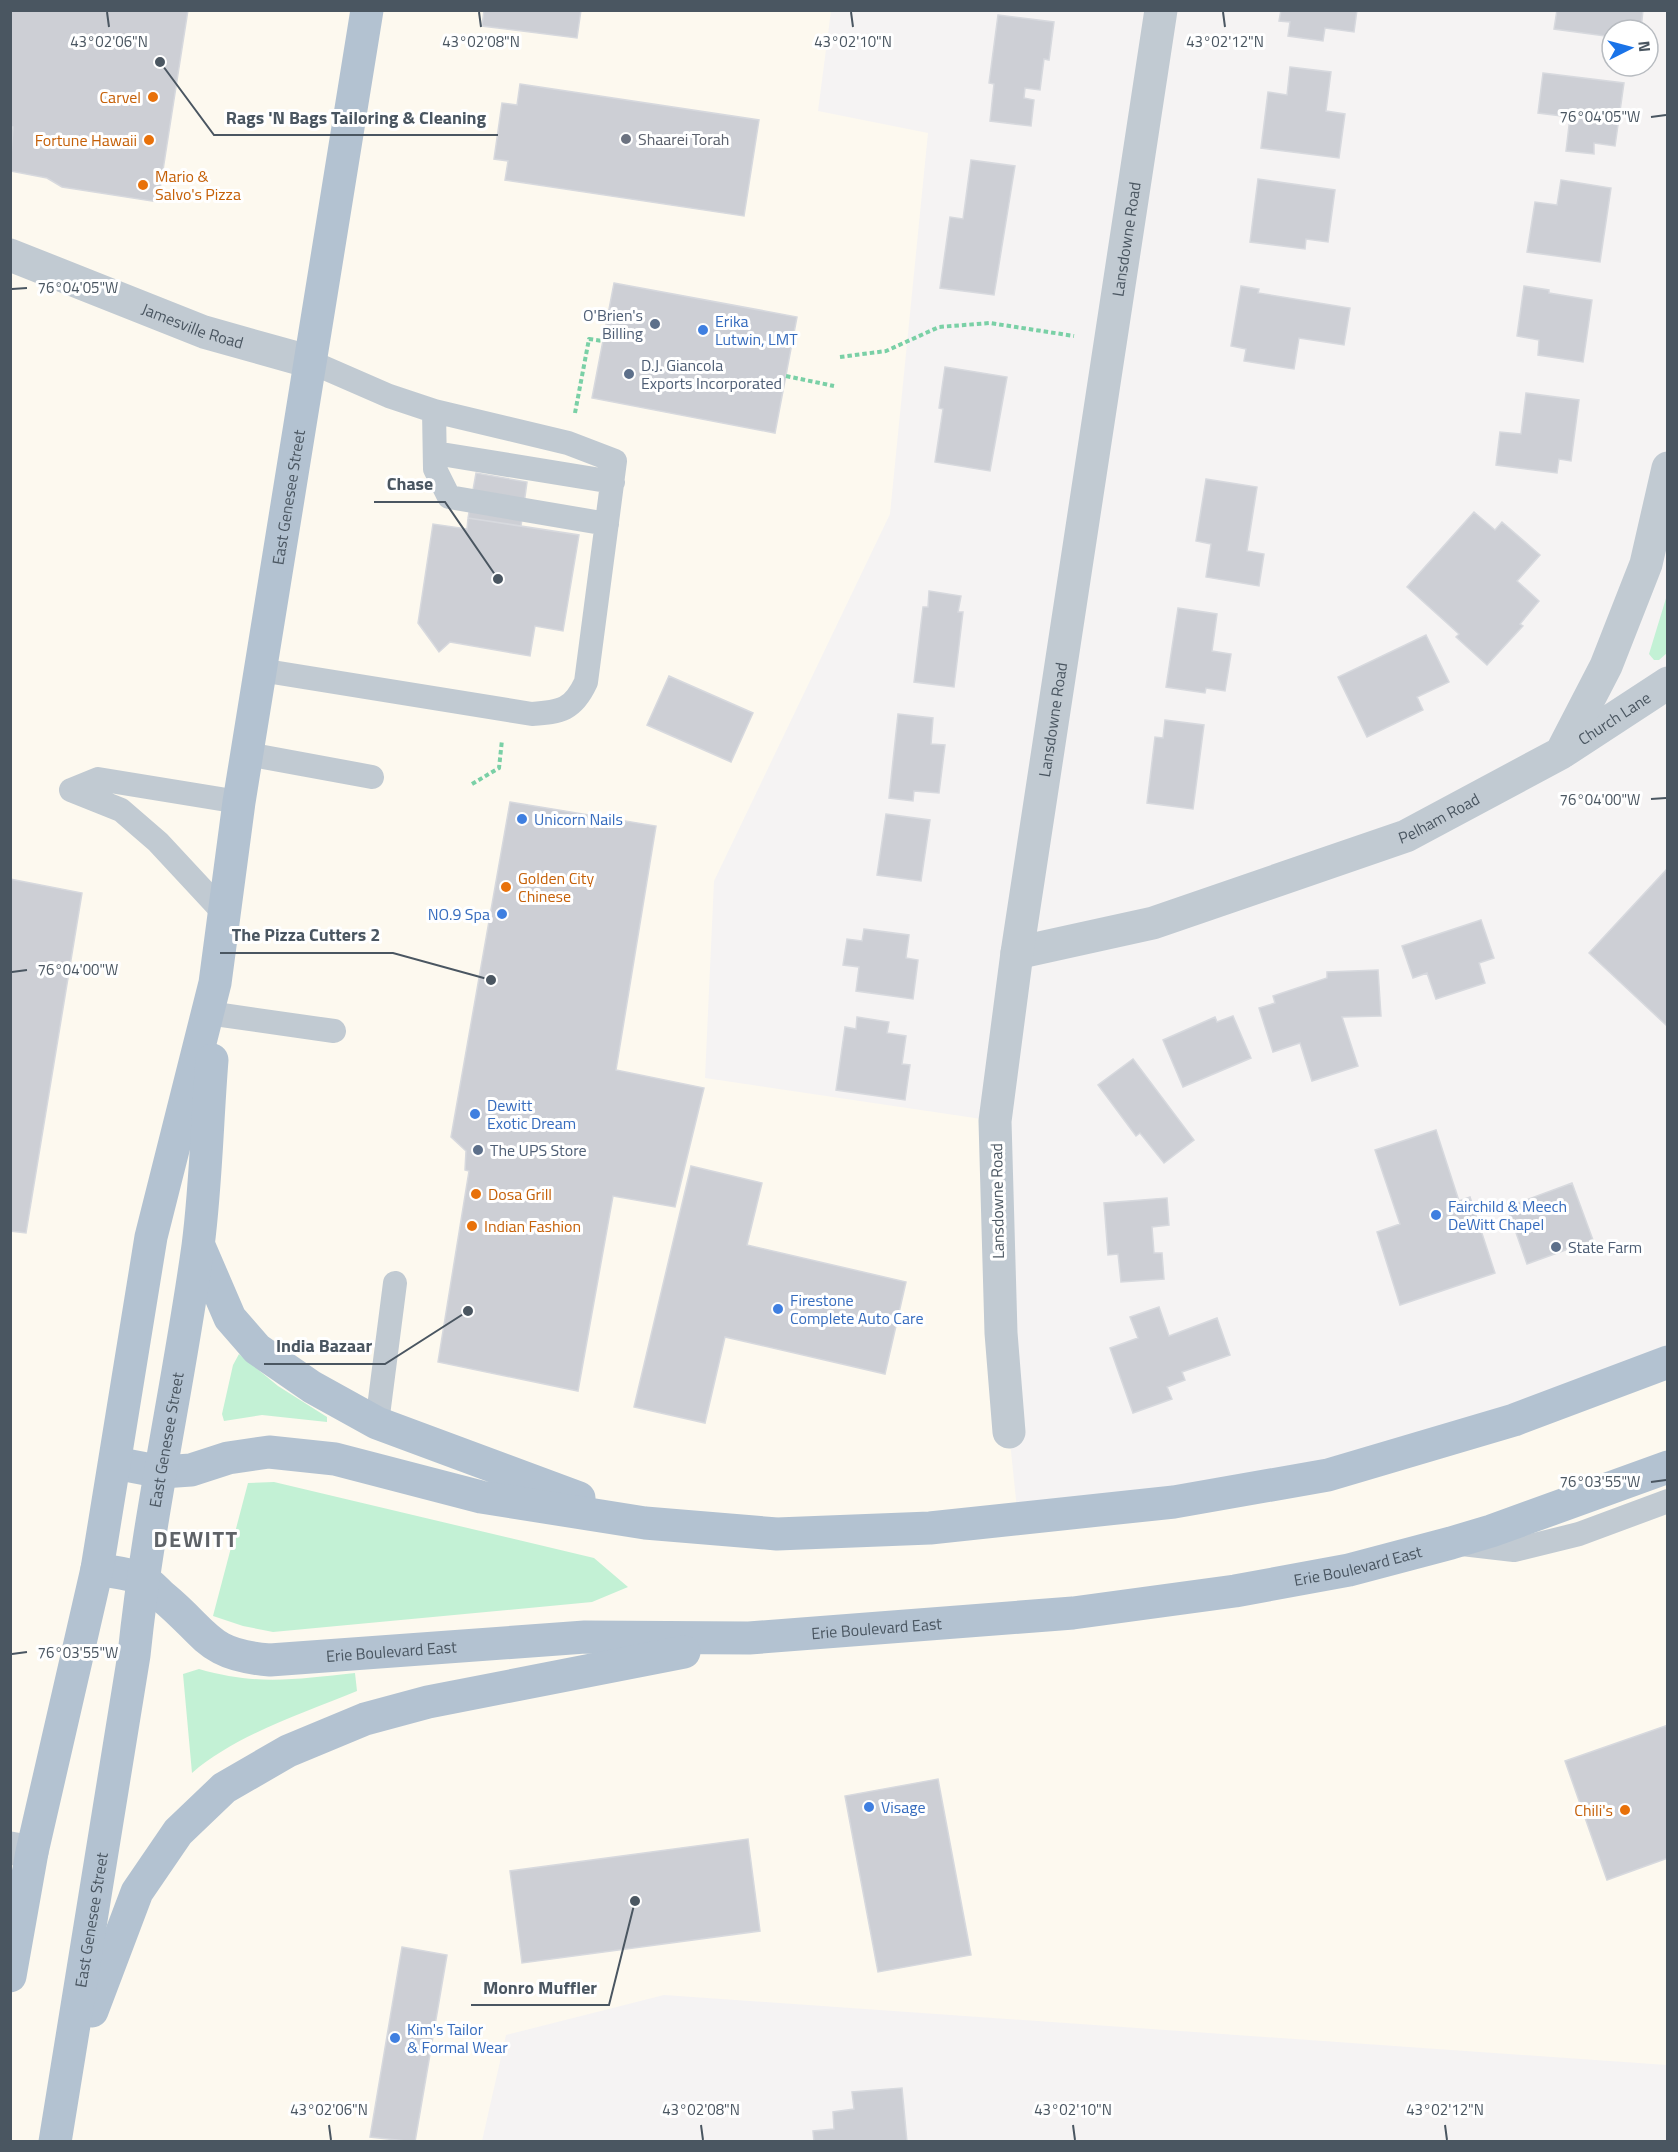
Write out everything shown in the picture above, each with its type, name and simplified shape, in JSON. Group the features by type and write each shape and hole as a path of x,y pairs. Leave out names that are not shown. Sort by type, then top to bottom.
{"main road":[{"name":"East Genesee Street","path":"55,2142 68,2074 134,1655 142,1579 162,1472 198,1244 215,999 239,802 367,10"},
{"name":"East Genesee Street","path":"11,1966 21,1850 97,1569 151,1237 215,999"},
{"path":"198,1244 230,1318 257,1349 312,1386 376,1423 645,1523"},
{"path":"115,1463 162,1472 190,1470 244,1455 292,1454 335,1459 481,1497 645,1523 777,1534 836,1534 930,1528 1174,1502 1328,1475 1514,1420 1668,1362"},
{"name":"Erie Boulevard East","path":"97,1569 142,1579 183,1613 216,1647 234,1656 270,1660 585,1637 750,1638 1073,1613 1203,1596 1348,1570 1491,1531 1668,1467"},
{"path":"68,2074 137,1892 178,1832 224,1788 288,1751 366,1719 417,1704 750,1638"}],"street":[{"name":"Lansdowne Road","path":"1009,1432 1001,1333 995,1121 1017,953 1161,10"},
{"name":"Jamesville Road","path":"10,255 204,332 311,362"},
{"path":"1561,753 1606,666 1646,564 1668,468"},
{"name":"Church Lane","path":"1561,753 1668,683"},
{"name":"Pelham Road","path":"1017,953 1153,923 1406,836 1561,753"}],"lane":[{"path":"260,670 532,714 555,712 577,701 586,682 615,461 568,443 434,411 388,396 311,362"},
{"path":"434,411 435,470 449,496 607,524"},
{"path":"435,453 612,482"},
{"path":"247,754 372,777"},
{"path":"225,913 158,842 121,810 71,790 99,778 239,802"},
{"path":"215,999 334,1031"},
{"path":"376,1423 395,1283"},
{"path":"1451,1543 1514,1550 1579,1534 1668,1502"}],"path":[{"path":"840,357 886,351 939,327 990,323 1110,342"},
{"path":"577,403 590,339 603,341"},
{"path":"786,376 834,386"},
{"path":"472,784 499,768 506,710"}],"shaded area":[{"path":"11,11 831,11 818,111 928,133 890,514 714,881 705,1078 995,1121 1009,1432 1018,1519 1174,1502 1667,1362 1667,2065 664,1995 506,2035 482,2141 11,2142"}],"green space":[{"path":"1667,595 1667,653 1659,660 1654,660 1649,654"},
{"path":"239,1354 278,1386 327,1417 327,1422 262,1415 224,1421 222,1414 233,1365"},
{"path":"274,1482 594,1558 628,1587 592,1602 273,1632 243,1626 213,1616 248,1483"},
{"path":"199,1669 240,1678 277,1680 355,1673 357,1691 249,1736 210,1759 192,1773 183,1674"}],"building":[{"path":"10,10 188,10 158,202 62,187 47,178 10,171 13,127 10,126"},
{"path":"484,10 581,10 577,38 482,26"},
{"path":"1281,10 1357,10 1354,32 1325,28 1323,41 1288,36 1290,22 1279,21"},
{"path":"1557,10 1643,10 1642,18 1600,18 1600,35 1554,29"},
{"path":"998,15 1054,22 1049,60 1044,59 1040,90 1025,88 1024,98 1034,100 1031,126 990,121 994,84 989,83"},
{"path":"1290,67 1331,72 1326,111 1345,114 1339,158 1261,148 1268,92 1287,95"},
{"path":"1543,73 1624,83 1615,146 1594,143 1594,154 1566,151 1570,117 1538,113"},
{"name":"Shaarei Torah","path":"520,84 759,120 744,216 505,180 508,161 494,159 502,103 517,105"},
{"path":"971,160 1015,166 994,295 940,288 950,217 963,219"},
{"path":"1258,179 1335,190 1328,242 1306,239 1305,249 1250,242"},
{"path":"1561,180 1611,188 1600,262 1527,252 1535,202 1557,205"},
{"path":"614,283 797,317 775,433 592,398"},
{"path":"1241,286 1259,289 1258,293 1350,308 1344,345 1299,338 1294,369 1244,361 1246,349 1231,346"},
{"path":"1524,286 1549,290 1549,293 1592,300 1583,362 1538,355 1539,340 1517,336"},
{"path":"945,367 1007,377 990,471 935,462 943,409 939,408"},
{"path":"1526,393 1579,400 1571,461 1559,459 1557,473 1496,465 1500,432 1521,434"},
{"path":"476,473 527,482 521,526 468,518"},
{"path":"1206,479 1257,487 1247,551 1264,554 1259,586 1206,577 1211,544 1196,541"},
{"path":"1474,512 1495,530 1502,522 1540,555 1517,581 1539,601 1520,624 1523,626 1487,665 1456,637 1459,634 1407,587"},
{"path":"468,518 579,535 563,631 535,626 530,656 450,642 439,652 418,623 433,524 467,529"},
{"path":"929,591 961,596 958,612 963,612 954,687 914,682 923,607 928,607"},
{"path":"1178,608 1217,614 1212,651 1231,654 1225,691 1206,688 1205,693 1166,687"},
{"path":"1426,635 1449,682 1417,697 1423,710 1367,737 1338,677"},
{"path":"669,676 753,713 731,762 647,725"},
{"path":"898,714 933,718 931,744 945,745 939,793 914,791 913,801 889,798"},
{"path":"1165,720 1204,725 1193,809 1147,803 1155,737 1163,738"},
{"path":"510,802 656,826 616,1070 704,1088 675,1207 613,1196 578,1391 438,1362 469,1171 465,1170 466,1151 451,1137"},
{"path":"886,814 930,820 921,881 877,875"},
{"path":"1668,868 1668,1023 1666,1025 1589,953"},
{"path":"10,879 82,893 26,1233 10,1231"},
{"path":"1481,920 1494,958 1479,963 1485,983 1436,999 1427,973 1413,978 1402,946"},
{"path":"864,929 909,935 906,958 918,960 913,999 856,991 859,967 843,965 847,939 862,941"},
{"path":"1378,970 1381,1016 1342,1017 1358,1066 1312,1081 1300,1043 1273,1052 1259,1008 1275,1003 1273,996 1327,978 1327,972"},
{"path":"1233,1016 1251,1058 1183,1087 1163,1040 1215,1017 1217,1022"},
{"path":"857,1017 889,1022 887,1033 906,1036 902,1064 910,1065 905,1100 836,1090 845,1027 856,1029"},
{"path":"1133,1059 1194,1140 1164,1163 1140,1133 1136,1136 1098,1085"},
{"name":"Fairchild & Meech DeWitt Chapel","path":"1436,1130 1459,1201 1470,1197 1495,1273 1400,1305 1377,1232 1400,1224 1375,1150"},
{"name":"Firestone Complete Auto Care","path":"691,1166 762,1183 747,1245 906,1282 885,1374 725,1337 705,1423 634,1407"},
{"path":"1572,1183 1593,1240 1527,1264 1507,1207"},
{"path":"1167,1198 1169,1225 1152,1227 1154,1253 1162,1253 1164,1279 1121,1282 1118,1254 1108,1255 1104,1203"},
{"path":"1159,1307 1169,1336 1217,1318 1230,1355 1182,1372 1185,1380 1167,1387 1172,1399 1133,1413 1110,1348 1138,1338 1130,1317"},
{"name":"Chili's","path":"1668,1725 1668,1858 1607,1880 1565,1761"},
{"path":"938,1779 971,1955 878,1972 845,1796"},
{"path":"748,1839 760,1931 522,1963 510,1871"},
{"path":"402,1947 447,1955 415,2142 370,2137"},
{"path":"902,2088 907,2142 814,2142 813,2131 834,2129 833,2112 854,2109 852,2092"}],"place":[{"name":"Rags 'N Bags Tailoring & Cleaning","path":"160,62"},
{"name":"Carvel","path":"153,97"},
{"name":"Shaarei Torah","path":"626,139"},
{"name":"Fortune Hawaii","path":"149,140"},
{"name":"Mario & Salvo's Pizza","path":"143,185"},
{"name":"O'Brien's Billing","path":"655,324"},
{"name":"Erika Lutwin, LMT","path":"703,330"},
{"name":"D.J. Giancola Exports Incorporated","path":"629,374"},
{"name":"Chase","path":"498,579"},
{"name":"Unicorn Nails","path":"522,819"},
{"name":"Golden City Chinese","path":"506,887"},
{"name":"NO.9 Spa","path":"502,914"},
{"name":"The Pizza Cutters 2","path":"491,980"},
{"name":"Dewitt Exotic Dream","path":"475,1114"},
{"name":"The UPS Store","path":"478,1150"},
{"name":"Dosa Grill","path":"476,1194"},
{"name":"Fairchild & Meech DeWitt Chapel","path":"1436,1215"},
{"name":"Indian Fashion","path":"472,1226"},
{"name":"State Farm","path":"1556,1247"},
{"name":"Firestone Complete Auto Care","path":"778,1309"},
{"name":"India Bazaar","path":"468,1311"},
{"name":"Visage","path":"869,1807"},
{"name":"Chili's","path":"1625,1810"},
{"name":"Monro Muffler","path":"635,1901"},
{"name":"Kim's Tailor & Formal Wear","path":"395,2038"}],"district":[{"name":"DEWITT","path":"196,1539"}]}
